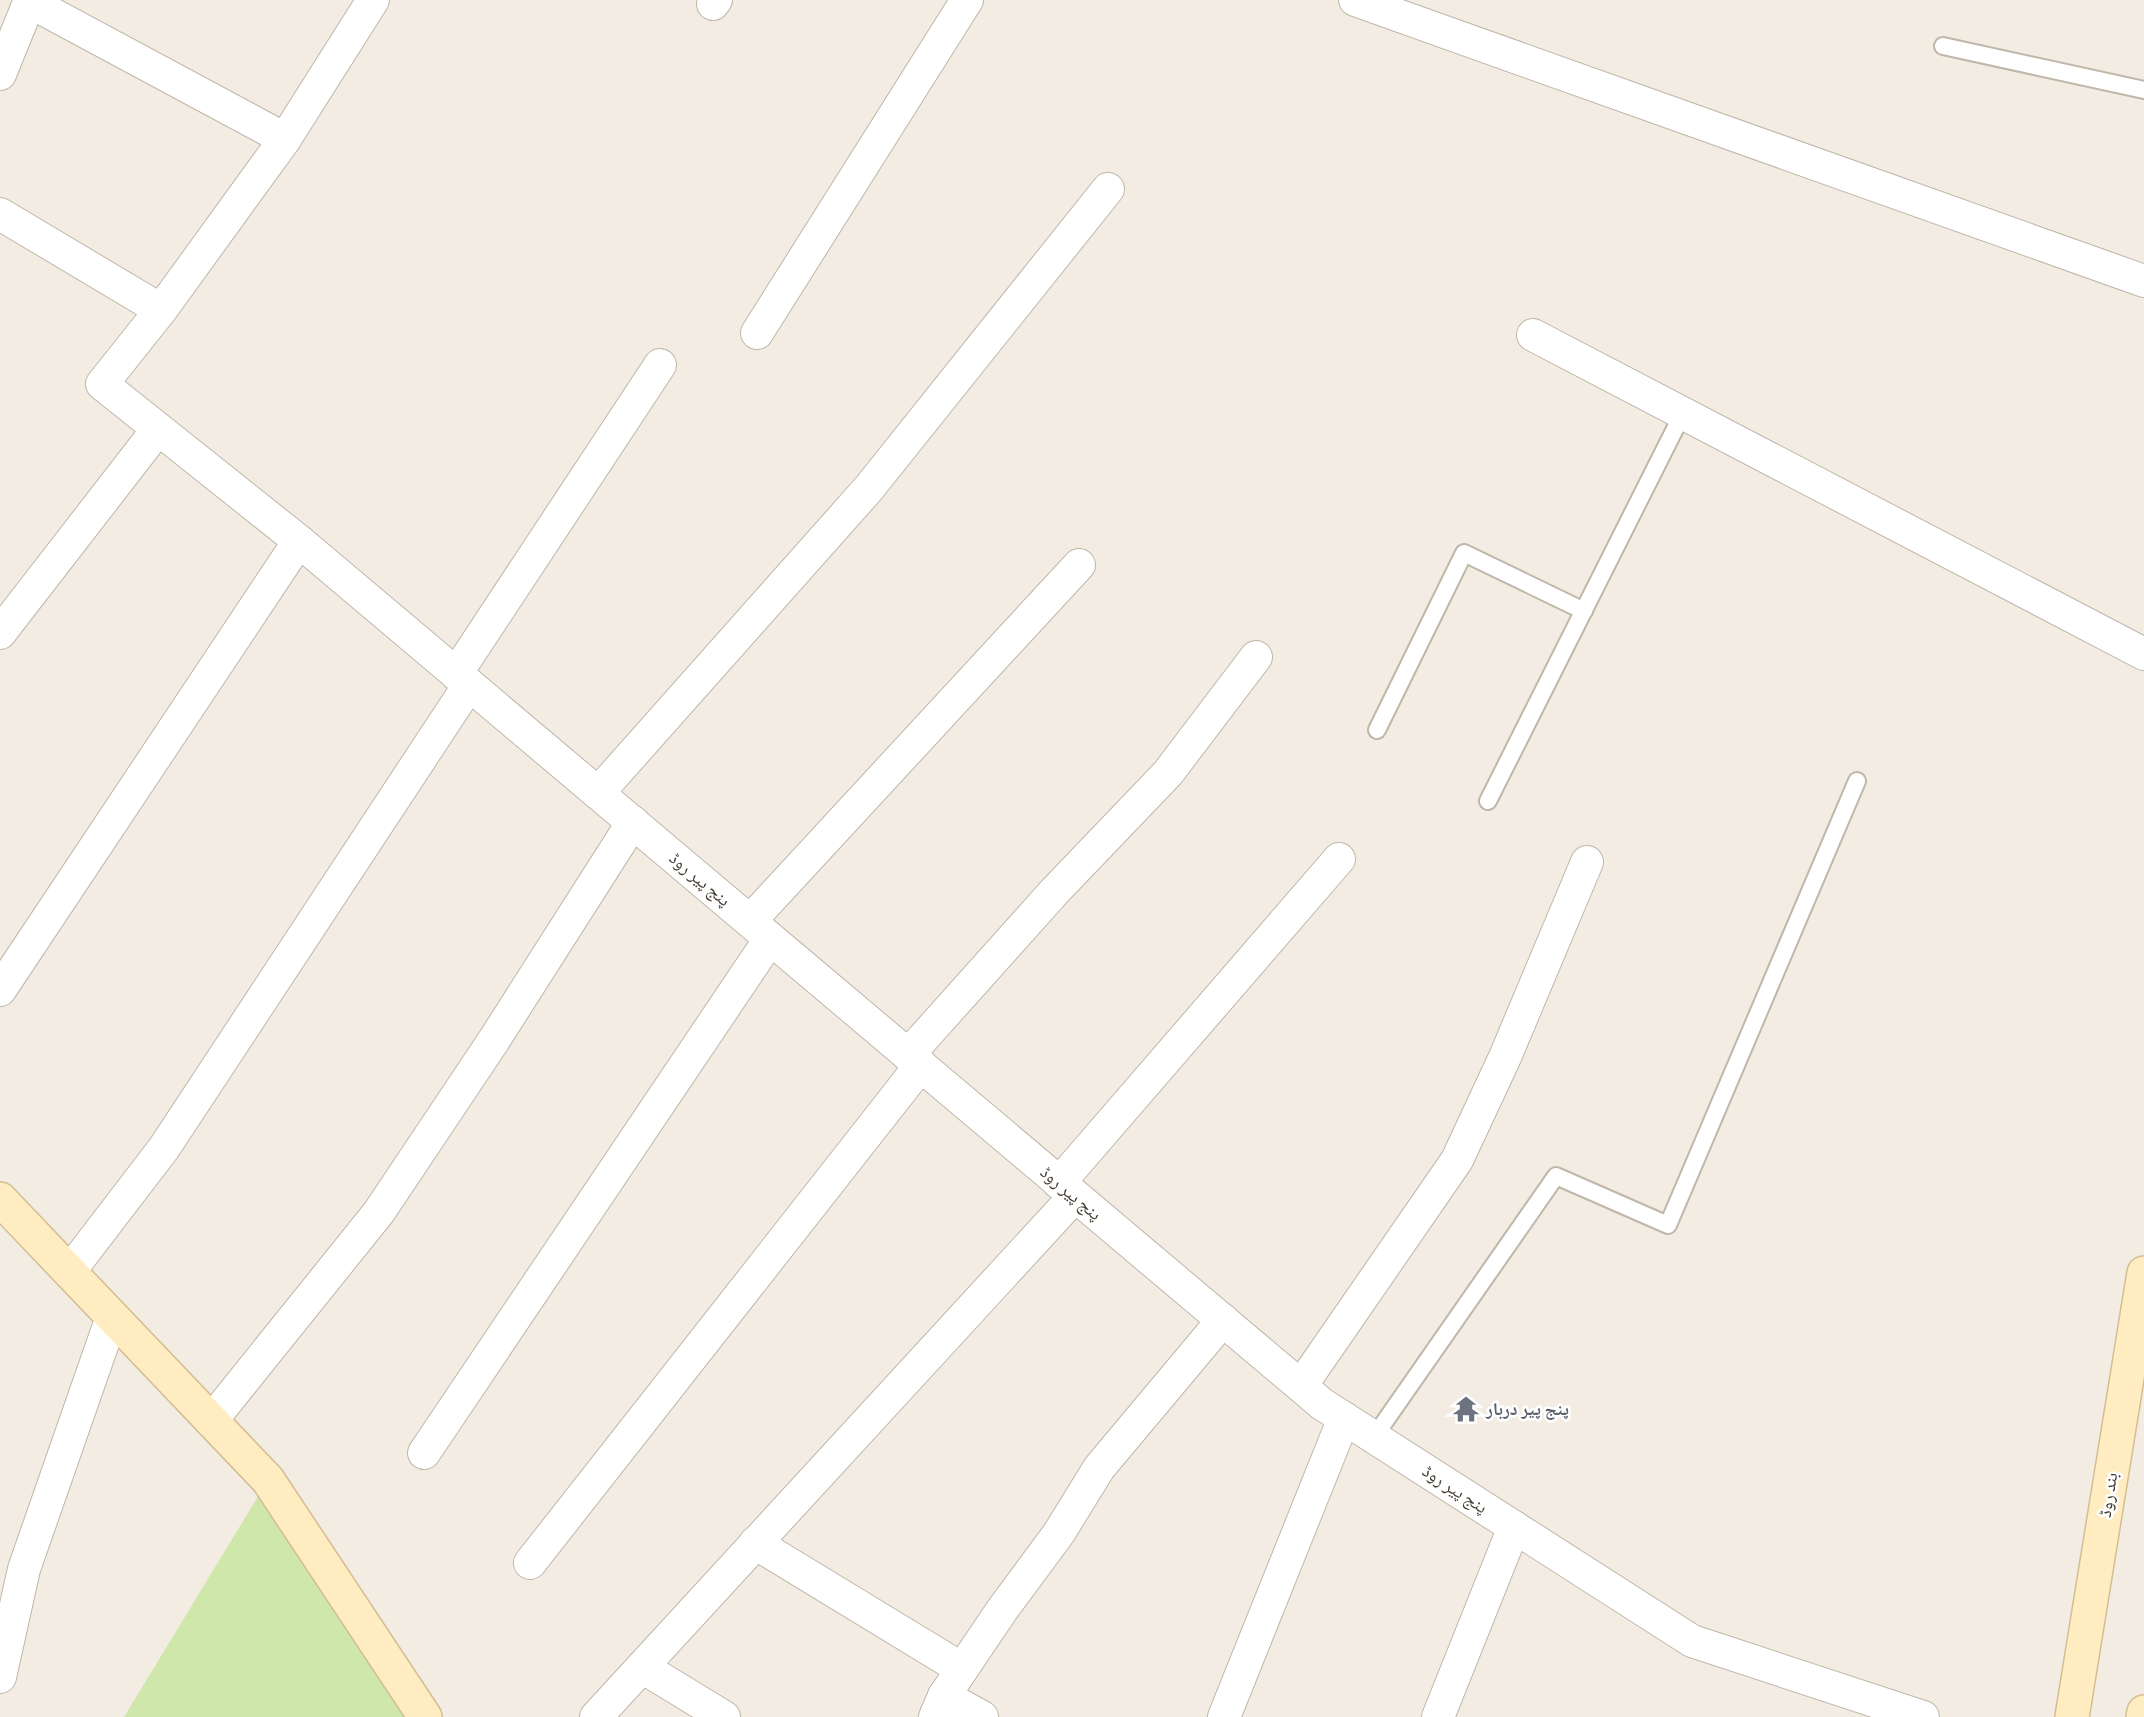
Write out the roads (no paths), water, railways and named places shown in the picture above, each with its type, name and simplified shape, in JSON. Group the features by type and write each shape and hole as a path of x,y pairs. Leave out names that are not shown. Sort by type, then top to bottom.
{"street":[{"path":"0,214 161,310 285,140 373,0"},
{"path":"757,333 967,0"},
{"path":"1355,0 2144,281"},
{"path":"0,74 30,1 285,140"},
{"path":"598,793 869,488 1108,189"},
{"name":"پنج پیر روڈ","path":"161,310 102,384 299,542 463,679 1322,1404 1692,1641 1923,1717"},
{"path":"1533,335 2144,654"},
{"path":"69,1272 164,1148 660,365"},
{"path":"0,633 158,429"},
{"path":"0,990 299,542"},
{"path":"424,1453 760,930 1078,565"},
{"path":"530,1563 915,1060 1054,892 1168,773 1256,657"},
{"path":"212,1421 379,1212 494,1040 633,822"},
{"path":"596,1717 755,1544 1067,1189 1339,859"},
{"path":"1301,1386 1457,1161 1505,1057 1587,862"},
{"path":"0,1199 268,1480 425,1717"},
{"name":"بند روڈ","path":"2072,1717 2144,1273"},
{"path":"0,1677 24,1569 112,1317"},
{"path":"982,1717 939,1706 1002,1610 1059,1533 1099,1468 1223,1320"},
{"path":"1224,1717 1344,1418"},
{"path":"1438,1717 1514,1527"},
{"path":"755,1544 962,1669"},
{"path":"642,1667 724,1717"},
{"path":"2143,1717 2144,1712"}],"lane":[{"path":"1943,46 2144,90"},
{"path":"1488,801 1683,413"},
{"path":"1377,730 1464,553 1584,611"},
{"path":"1374,1437 1556,1176 1668,1225 1857,781"}],"place":[{"name":"پنج پیر دربار","path":"1466,1409"}]}
